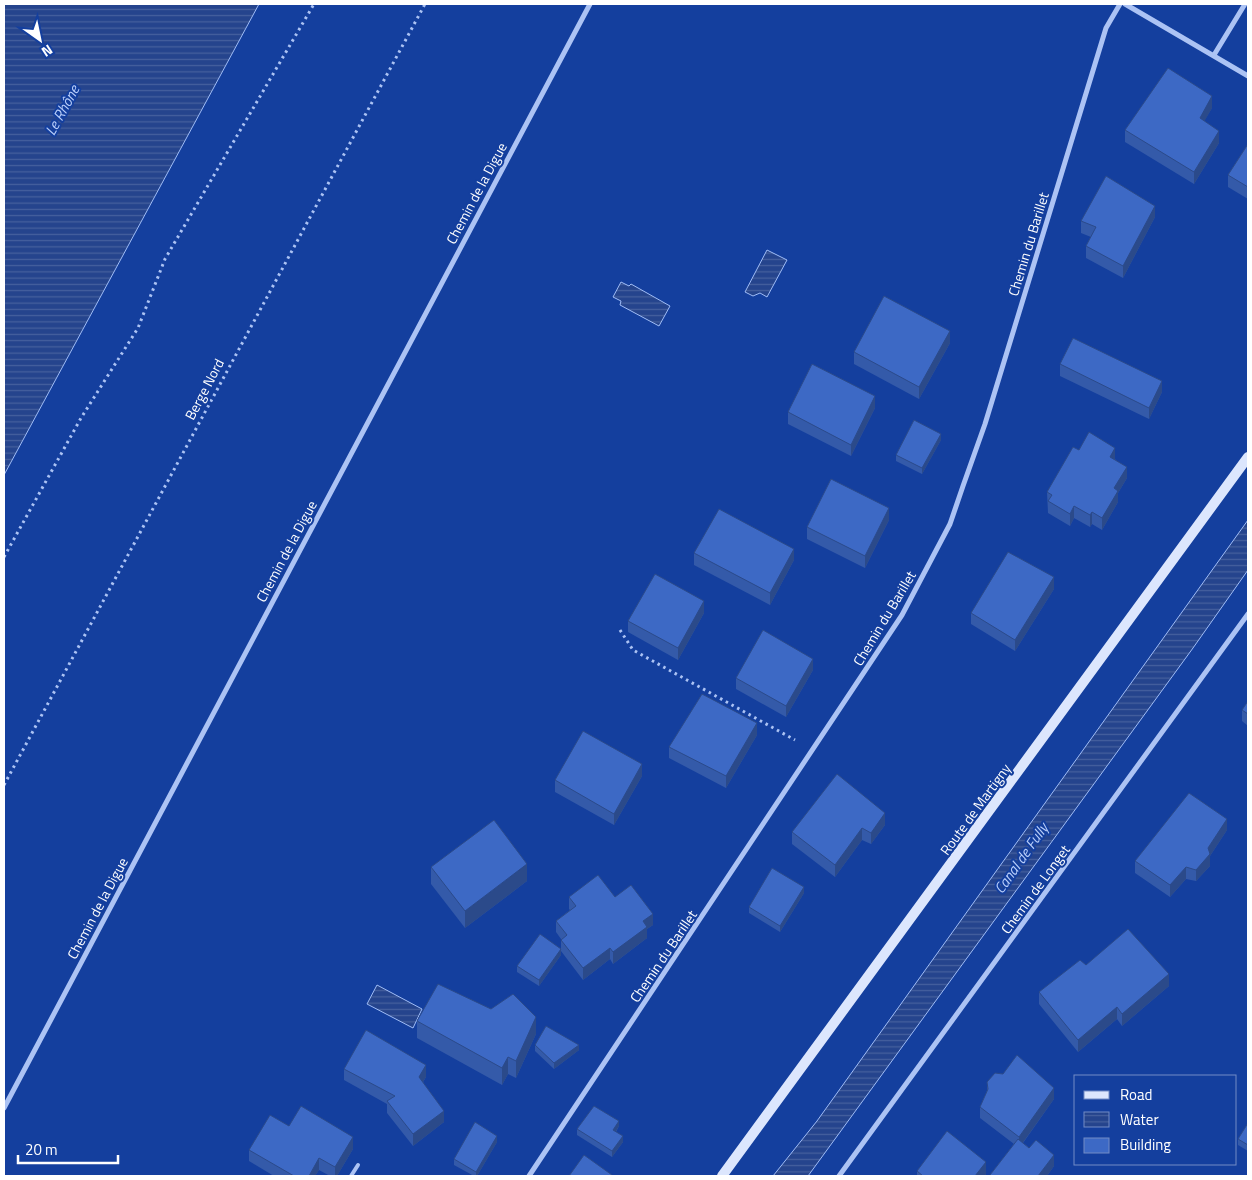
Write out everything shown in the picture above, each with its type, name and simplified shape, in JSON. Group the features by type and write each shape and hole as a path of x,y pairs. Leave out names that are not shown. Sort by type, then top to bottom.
{"main road":[{"name":"Route de Martigny","path":"722,1176 992,810 1248,457"}],"street":[{"name":"Chemin de la Digue","path":"4,1108 590,4"},
{"name":"Chemin du Barillet","path":"529,1176 905,611 950,524 984,424 1106,28 1120,4"},
{"path":"1125,4 1248,76"},
{"path":"1214,55 1245,4"},
{"name":"Chemin de Longet","path":"839,1176 1248,614"}],"lane":[{"path":"351,1176 358,1165"}],"path":[{"path":"4,557 81,418 138,328 165,259 314,4"},
{"name":"Berge Nord","path":"4,785 425,4"},
{"path":"620,630 632,650 813,751"}],"water":[{"name":"Le Rhône","path":"4,4 259,4 4,475"},
{"path":"767,250 787,260 767,297 760,293 753,296 745,292"},
{"path":"621,282 629,286 631,284 670,306 659,326 620,305 621,301 613,297"},
{"name":"Canal de Fully","path":"1248,520 1248,570 1193,648 808,1176 773,1176 817,1121"},
{"path":"377,985 422,1009 413,1028 367,1004"}],"building":[{"path":"1168,68 1212,96 1200,118 1219,131 1194,172 1125,130"},
{"path":"1248,144 1248,187 1228,175"},
{"path":"1106,176 1155,206 1123,266 1086,246 1096,227 1081,221"},
{"path":"884,296 950,331 919,387 854,352"},
{"path":"1073,338 1162,381 1149,408 1060,364"},
{"path":"812,364 875,396 851,445 788,412"},
{"path":"914,420 941,434 922,468 896,455"},
{"path":"1089,432 1115,448 1110,457 1127,467 1114,488 1118,491 1102,518 1092,512 1090,515 1074,506 1070,514 1048,501 1052,495 1047,492 1073,447 1079,450"},
{"path":"831,479 889,508 865,556 807,527"},
{"path":"719,509 794,549 770,593 694,553"},
{"path":"1008,552 1054,577 1015,640 971,613"},
{"path":"655,574 704,601 678,648 628,621"},
{"path":"763,630 813,659 786,706 736,678"},
{"path":"702,694 757,723 726,776 669,747"},
{"path":"1248,701 1248,714 1242,710"},
{"path":"583,731 642,764 614,814 555,780"},
{"path":"837,774 885,813 871,833 862,828 835,865 792,832"},
{"path":"1189,793 1227,819 1208,848 1210,854 1196,870 1186,867 1170,885 1135,861"},
{"path":"494,820 527,864 465,911 431,867"},
{"path":"772,868 804,887 780,926 749,907"},
{"path":"598,875 615,897 631,885 653,914 643,921 647,927 613,952 610,948 583,968 561,940 567,935 556,921 576,906 569,897"},
{"path":"1128,929 1169,974 1122,1014 1117,1007 1078,1040 1039,992 1080,960 1086,965"},
{"path":"540,934 561,949 539,980 517,966"},
{"path":"438,984 491,1009 513,994 536,1017 516,1061 508,1057 502,1068 417,1021"},
{"path":"546,1026 579,1045 554,1063 535,1045"},
{"path":"366,1030 426,1065 419,1077 444,1111 413,1134 387,1101 395,1096 344,1069"},
{"path":"1017,1055 1054,1088 1019,1137 980,1107 988,1089 987,1082 995,1073 1003,1074"},
{"path":"301,1106 353,1137 335,1167 319,1158 309,1176 294,1176 249,1150 270,1115 289,1126"},
{"path":"594,1106 619,1121 613,1130 623,1136 612,1151 577,1129"},
{"path":"475,1122 497,1136 476,1172 454,1159"},
{"path":"1248,1123 1248,1145 1238,1139"},
{"path":"947,1131 986,1162 975,1176 923,1176 917,1171"},
{"path":"1018,1139 1029,1148 1036,1140 1054,1155 1038,1176 990,1175"},
{"path":"584,1155 612,1175 569,1176"}]}
